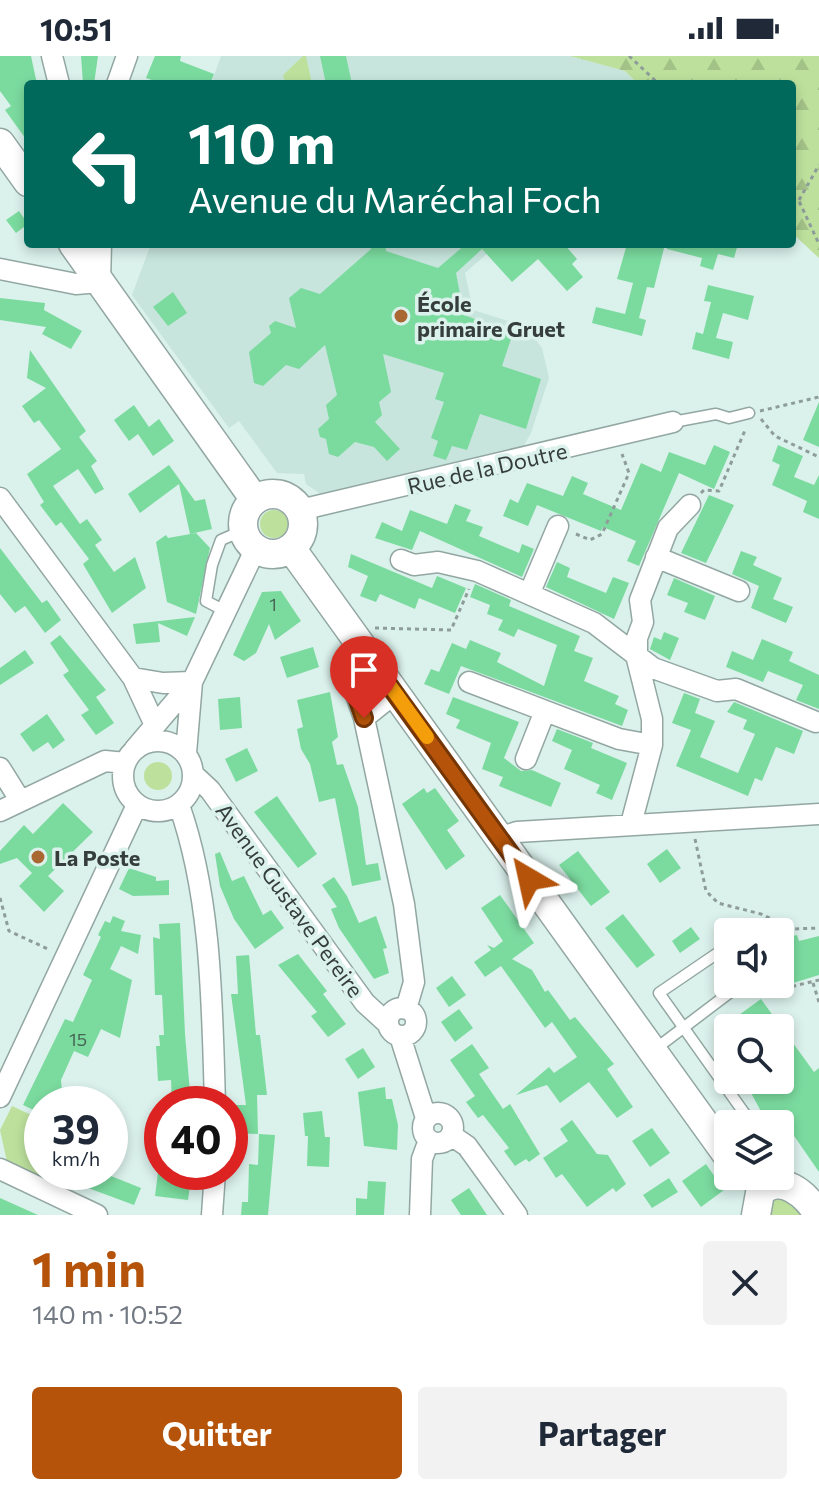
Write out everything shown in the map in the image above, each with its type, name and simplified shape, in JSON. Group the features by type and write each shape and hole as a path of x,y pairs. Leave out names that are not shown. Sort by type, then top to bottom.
{"street":[{"path":"52,56 58,80"},
{"path":"118,80 127,56"},
{"path":"0,143 24,176"},
{"path":"49,277 85,248 100,282 255,500"},
{"path":"0,269 76,284 100,282"},
{"name":"Rue de la Doutre","path":"300,510 527,459 673,422"},
{"path":"192,682 186,753 194,775 187,797 179,805 158,812 137,805 124,786 129,756 192,682 225,611 250,539 245,513 255,500 280,495 300,510 301,535 291,548 277,553 250,539"},
{"path":"0,498 133,678 154,723"},
{"path":"631,824 652,745 652,719 637,659 637,638 643,622 640,600 668,528 690,505"},
{"path":"530,592 558,526"},
{"path":"291,548 714,1137"},
{"path":"656,557 739,591"},
{"path":"401,560 414,565 438,562 477,571 530,592 604,629 628,647 637,659 717,691 736,689 816,722"},
{"path":"365,652 350,678 364,718 404,904 414,982 406,1009 393,1012 431,1116 423,1132 429,1140 438,1143 451,1135"},
{"path":"133,678 163,683 192,682"},
{"path":"469,682 619,739 652,745"},
{"path":"364,718 395,693"},
{"path":"526,759 545,711"},
{"path":"0,811 105,761 129,756 155,740 177,746 186,753"},
{"path":"0,768 20,800"},
{"name":"Avenue Gustave Pereire","path":"194,775 210,790 365,1003 400,1031"},
{"path":"0,1097 137,805"},
{"path":"179,805 188,832 206,953 214,1086"},
{"path":"499,838 517,832 819,814"},
{"path":"431,1116 451,1121 451,1135"},
{"path":"451,1135 467,1146 517,1215"},
{"path":"420,1215 422,1159 429,1140"},
{"path":"0,1169 97,1215"},
{"path":"212,1215 214,1190"},
{"path":"790,1190 798,1191 816,1206"}],"lane":[{"path":"673,422 716,414 729,418 749,413"},
{"path":"225,611 206,601 212,565 221,540 250,539"},
{"path":"714,956 659,993 742,1110"},
{"path":"652,1051 723,998"}],"path":[{"path":"629,56 655,80"},
{"path":"799,201 819,165"},
{"path":"796,200 819,244"},
{"path":"749,413 819,397"},
{"path":"690,505 704,490 719,491 750,420 760,419 775,436 819,457"},
{"path":"558,526 590,540 602,534 629,473 615,437"},
{"path":"348,628 451,630 477,571"},
{"path":"691,821 708,895 726,907 765,918"},
{"path":"0,898 9,931 66,957"},
{"path":"794,928 819,928"},
{"path":"794,986 819,980"},
{"path":"813,981 819,1002"}],"shaded area":[{"path":"221,56 570,56 625,71 634,80 212,80"},
{"path":"150,248 493,248 465,273 473,310 525,326 542,348 549,378 531,433 522,449 325,497 306,484 304,474 277,473 239,421 229,428 132,295"}],"green space":[{"path":"306,56 311,80 284,80 283,75"},
{"path":"570,56 819,56 819,258 796,237 796,80 634,80 625,71"},
{"path":"274,510 284,514 288,524 284,534 274,538 264,534 260,524 264,514"},
{"path":"158,762 168,766 172,776 168,786 158,790 148,786 144,776 148,766"},
{"path":"12,1106 24,1112 24,1170 7,1162 0,1130"},
{"path":"777,1197 793,1204 802,1215 769,1215 771,1201"}],"building":[{"path":"0,56 31,56 36,80 24,80 24,136 5,110 11,106 0,91"},
{"path":"81,56 98,56 95,80 83,80"},
{"path":"155,56 181,56 180,61 214,74 212,80 146,78"},
{"path":"320,56 346,56 351,80 325,80"},
{"path":"19,211 24,218 24,227 16,233 6,220"},
{"path":"386,248 386,251 438,268 461,248 567,248 577,259 572,264 583,277 567,291 538,259 512,282 482,249 456,273 464,315 513,333 502,366 541,379 526,429 480,414 467,450 452,446 446,460 433,456 438,441 431,438 444,402 435,399 444,373 383,354 391,392 379,402 382,415 375,422 400,449 387,461 374,447 355,442 338,457 329,454 326,439 320,437 318,429 329,419 326,405 337,395 325,345 299,369 286,365 263,386 254,383 249,352 271,333 269,326 275,321 296,328 289,298 301,288 320,294 371,249"},
{"path":"626,248 664,248 654,288 647,287 639,318 646,320 642,336 592,323 596,307 625,314 633,283 617,279"},
{"path":"737,248 734,258 718,254 713,270 700,266 702,258 667,249"},
{"path":"708,285 754,296 748,320 723,313 716,338 733,342 729,359 692,349 696,332 703,334 711,302 704,301"},
{"path":"173,292 187,313 168,326 153,307"},
{"path":"0,298 45,303 44,310 82,331 71,349 42,334 46,327 0,320"},
{"path":"30,350 86,431 79,437 97,461 91,466 104,489 95,494 78,469 53,486 80,524 87,519 102,540 95,545 114,572 135,557 146,588 112,613 83,564 89,559 61,522 56,526 40,505 44,502 27,474 61,449 39,420 34,423 22,406 46,388 27,378"},
{"path":"819,402 819,447 803,440"},
{"path":"134,405 149,427 159,419 174,441 153,456 138,434 129,441 114,420"},
{"path":"714,445 730,452 714,489 679,473 639,566 627,561 636,541 603,527 601,531 537,505 528,526 503,516 510,499 518,503 527,483 563,496 572,476 588,483 583,494 621,510 641,463 661,472 669,452 705,465"},
{"path":"778,445 803,456 794,477 814,485 819,475 819,519 803,512 807,501 772,485 780,465 772,461"},
{"path":"169,465 195,501 205,499 212,529 190,534 179,484 140,513 128,494"},
{"path":"709,495 734,505 706,563 681,553"},
{"path":"455,504 471,510 466,521 483,527 479,536 519,553 522,544 534,549 522,577 420,531 412,550 375,538 382,522 402,531 410,510 447,524"},
{"path":"196,533 210,548 196,614 167,602 156,542 166,535 168,538"},
{"path":"0,548 42,603 47,600 61,620 45,633 25,606 15,613 0,594"},
{"path":"741,551 757,557 753,565 782,578 773,599 793,607 786,623 751,608 759,586 732,574"},
{"path":"351,554 432,588 437,576 466,588 455,613 419,598 415,609 380,594 376,602 360,596 368,576 348,567"},
{"path":"557,562 570,568 567,577 606,593 613,577 629,583 614,619 546,587"},
{"path":"674,578 715,596 705,620 684,612 688,603 667,595"},
{"path":"475,584 511,600 509,606 580,636 574,651 593,658 584,681 619,696 615,704 628,710 622,726 461,666 449,694 424,684 431,669 439,672 452,643 466,649 470,640 501,653 497,662 544,686 557,645 518,629 514,637 498,630 503,620 487,614 490,605 470,597"},
{"path":"281,591 301,621 275,640 269,624 256,653 244,661 233,655 262,592"},
{"path":"195,617 187,636 158,623 160,642 136,644 133,624"},
{"path":"664,632 679,638 670,660 650,649 654,637 661,640"},
{"path":"60,635 106,690 96,697 114,723 96,735 81,715 89,710 63,675 69,671 50,643"},
{"path":"762,639 793,652 789,661 819,675 819,709 796,700 803,685 768,671 763,682 726,667 732,651 753,660"},
{"path":"313,647 319,667 287,678 280,657"},
{"path":"25,650 34,663 0,685 0,668"},
{"path":"330,692 338,737 332,742 337,765 343,764 358,807 366,865 378,863 381,880 352,886 335,798 319,802 297,729 303,727 297,700"},
{"path":"684,693 700,699 695,713 715,721 700,757 738,773 755,734 743,729 747,720 727,712 734,702 803,731 794,754 776,747 762,781 755,778 748,796 676,766 691,730 672,723"},
{"path":"240,697 242,728 220,730 218,699"},
{"path":"453,697 519,722 504,758 521,771 532,770 561,783 551,807 499,786 503,777 482,769 491,743 456,728 460,720 446,714"},
{"path":"47,714 65,740 53,749 48,742 33,752 20,734"},
{"path":"557,729 593,743 591,748 627,763 612,800 596,793 600,785 564,769 572,750 552,741"},
{"path":"247,748 258,771 236,782 225,759"},
{"path":"424,788 427,793 435,788 459,821 447,830 465,856 446,870 402,804"},
{"path":"277,796 317,854 298,868 254,812"},
{"name":"La Poste","path":"63,803 93,832 48,876 64,891 44,912 19,886 32,873 17,858 0,864 0,851 24,825 33,834"},
{"path":"667,849 681,868 660,883 647,864"},
{"path":"578,851 610,892 591,906 559,865"},
{"path":"220,852 232,881 244,876 263,915 271,910 284,928 255,949 234,919 220,886 215,854"},
{"path":"129,868 156,877 156,881 169,880 169,895 133,896 119,889"},
{"path":"334,877 359,923 376,916 387,948 383,949 389,973 374,979 339,928 331,909 337,907 322,885"},
{"path":"500,895 534,943 512,959 532,970 545,992 548,990 570,1020 575,1017 614,1064 607,1069 633,1107 617,1118 589,1082 560,1103 547,1085 516,1095 549,1067 554,1073 577,1057 552,1022 545,1028 501,966 485,977 474,962 491,950 487,945 494,948 503,941 481,908"},
{"path":"623,914 655,955 637,968 605,928"},
{"path":"113,916 125,921 121,931 141,935 138,954 121,946 110,969 132,980 120,1038 101,1029 88,1057 74,1051 61,1080 62,1086 32,1086 65,1019 73,1022 92,980 83,975 105,921 110,923"},
{"path":"180,923 189,1086 171,1086 171,1080 158,1081 156,1046 160,1046 159,1035 164,1035 162,995 155,995 153,937 160,939 159,924"},
{"path":"691,927 700,939 680,953 672,941"},
{"path":"797,935 799,941 819,936 819,975 794,983 794,936"},
{"path":"298,954 327,991 323,994 346,1024 328,1037 311,1016 317,1012 278,965"},
{"path":"249,955 256,1035 260,1035 267,1095 257,1095 258,1134 248,1134 248,1086 243,1086 231,994 238,994 236,956"},
{"path":"452,976 466,995 449,1007 436,988"},
{"path":"761,999 772,1014 740,1014"},
{"path":"459,1009 473,1028 455,1042 441,1022"},
{"path":"472,1044 489,1068 479,1074 503,1109 510,1104 540,1154 529,1162 526,1159 515,1166 504,1151 509,1148 483,1115 478,1118 466,1102 475,1096 450,1060"},
{"path":"794,1044 814,1072 819,1068 819,1172 794,1136 794,1110 760,1110 752,1094 794,1094"},
{"path":"363,1048 375,1067 358,1079 345,1059"},
{"path":"385,1087 386,1099 392,1099 398,1125 397,1150 364,1146 358,1092"},
{"path":"322,1111 325,1137 330,1137 329,1167 307,1166 308,1136 305,1136 303,1113"},
{"path":"572,1120 597,1154 608,1155 626,1184 616,1192 613,1188 587,1207 562,1174 556,1178 543,1158 568,1141 560,1129"},
{"path":"652,1128 670,1153 650,1167 632,1141"},
{"path":"259,1134 275,1135 268,1215 241,1215 242,1202 248,1202 249,1164 258,1165"},
{"path":"706,1164 714,1176 714,1190 724,1190 701,1207 682,1181"},
{"path":"669,1178 678,1192 652,1208 643,1195"},
{"path":"368,1181 386,1182 384,1215 356,1215 356,1198 367,1199"},
{"path":"128,1183 141,1188 134,1205 94,1190 128,1190"},
{"path":"469,1188 487,1215 461,1215 451,1200"},
{"path":"156,1190 189,1190 188,1200 155,1196"},
{"path":"0,1198 38,1215 0,1215"}],"slow traffic":[{"path":"386,680 427,737"}],"place":[{"name":"École primaire Gruet","path":"401,316"},
{"name":"La Poste","path":"38,857"}],"route":[{"path":"364,718 350,678 365,652 529,879"}]}
